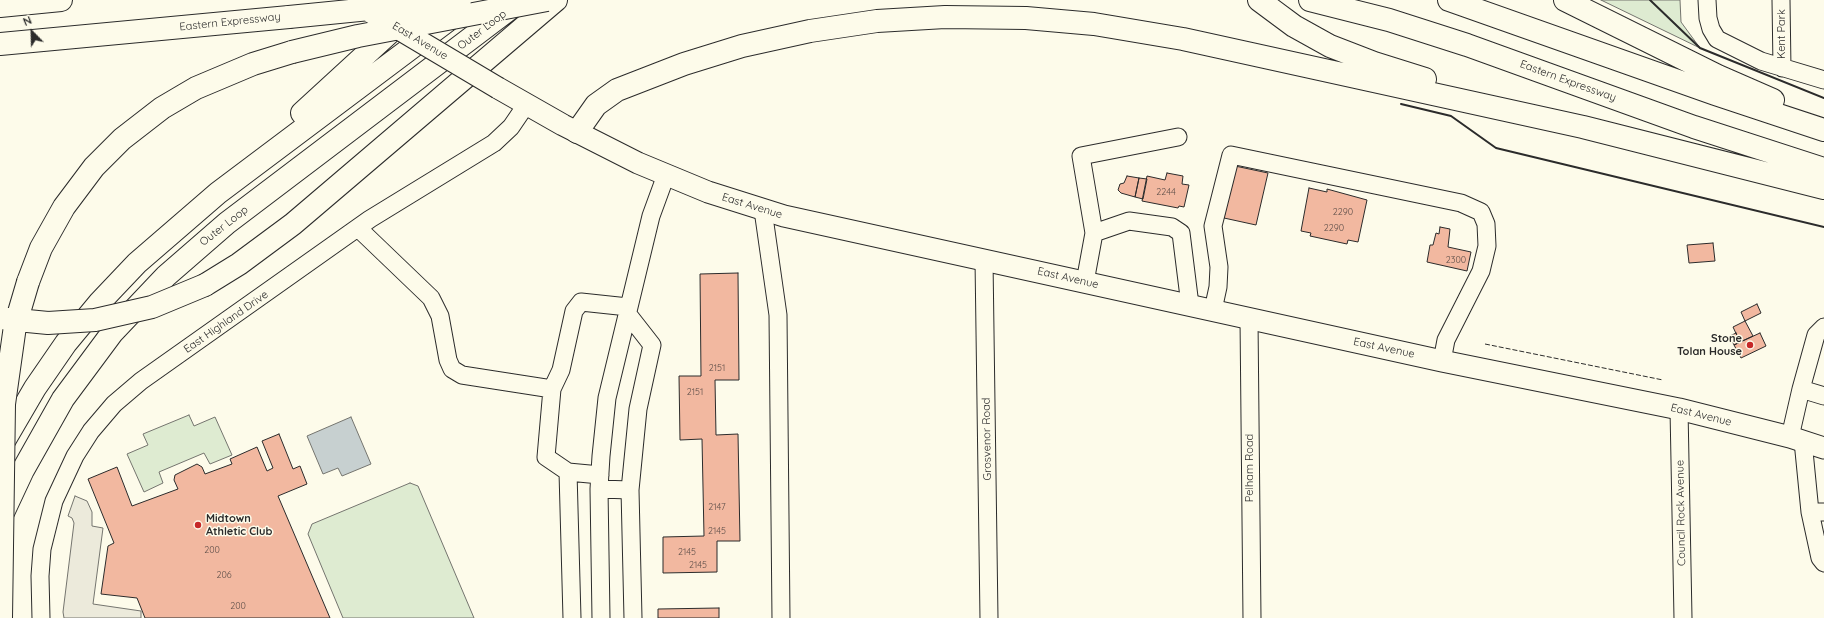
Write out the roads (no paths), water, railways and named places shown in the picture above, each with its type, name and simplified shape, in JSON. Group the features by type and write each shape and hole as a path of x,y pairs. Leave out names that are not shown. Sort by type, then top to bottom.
{"highway":[{"path":"0,6 61,0"},
{"path":"2,440 35,388 82,323 137,263 196,211 425,0"},
{"name":"Eastern Expressway","path":"0,44 460,0"},
{"path":"196,211 475,0"},
{"name":"Outer Loop","path":"0,520 26,463 63,399 112,333 166,276 227,223 522,0"},
{"path":"2,440 5,391 12,346 19,309 28,282 49,232 69,199 98,163 129,132 162,108 196,88 253,64 292,52 358,36 547,0"},
{"path":"4,318 48,323 95,320 152,307 205,285 239,264 294,224 556,0"},
{"path":"1259,0 1277,14 1312,36 1374,63 1583,126 1824,188"},
{"name":"Eastern Expressway","path":"1310,0 1389,20 1467,45 1694,127 1824,169"},
{"path":"1449,0 1714,94 1824,130"},
{"path":"1565,0 1718,76 1824,121"},
{"path":"577,132 596,105 614,92 653,75 716,54 760,42 839,26 891,20 959,16 1056,20 1148,33 1583,126"},
{"path":"0,371 2,440 2,618"}],"main road":[{"name":"East Avenue","path":"352,0 498,88 577,132 666,175 708,192 763,210 837,229 1442,361 1679,409 1796,439 1824,448"}],"street":[{"path":"1707,0 1710,23 1717,39 1761,61 1824,80"},
{"name":"Kent Park","path":"1781,0 1782,68"},
{"name":"East Highland Drive","path":"41,618 40,567 50,515 61,483 70,464 97,424 114,404 141,382 358,228 431,180 494,143 511,127 526,104"},
{"path":"1085,282 1094,234 1081,156 1178,137"},
{"path":"1212,310 1218,287 1218,267 1213,226 1231,155 1461,203 1481,212 1486,224 1487,246 1481,271 1446,340 1442,361"},
{"path":"601,618 600,482 607,398 652,209 666,175"},
{"path":"763,210 778,316 781,618"},
{"path":"1094,234 1129,221 1172,227 1181,233 1190,305"},
{"path":"358,228 431,298 440,316 448,360 452,369 462,375 552,388"},
{"name":"Grosvenor Road","path":"984,260 989,618"},
{"path":"630,490 568,472 546,457 552,388 561,370 574,311 581,302 627,310 652,345 638,409 630,490 633,618"},
{"name":"Pelham Road","path":"1249,319 1252,618"},
{"path":"1824,327 1816,335 1801,389 1796,439 1817,512 1820,558 1824,563"},
{"path":"1801,389 1824,396"},
{"name":"Council Rock Avenue","path":"1679,409 1683,618"},
{"path":"568,472 572,618"}],"place":[{"name":"Stone Tolan House","path":"1750,345"},
{"name":"Midtown Athletic Club","path":"198,525"}]}
